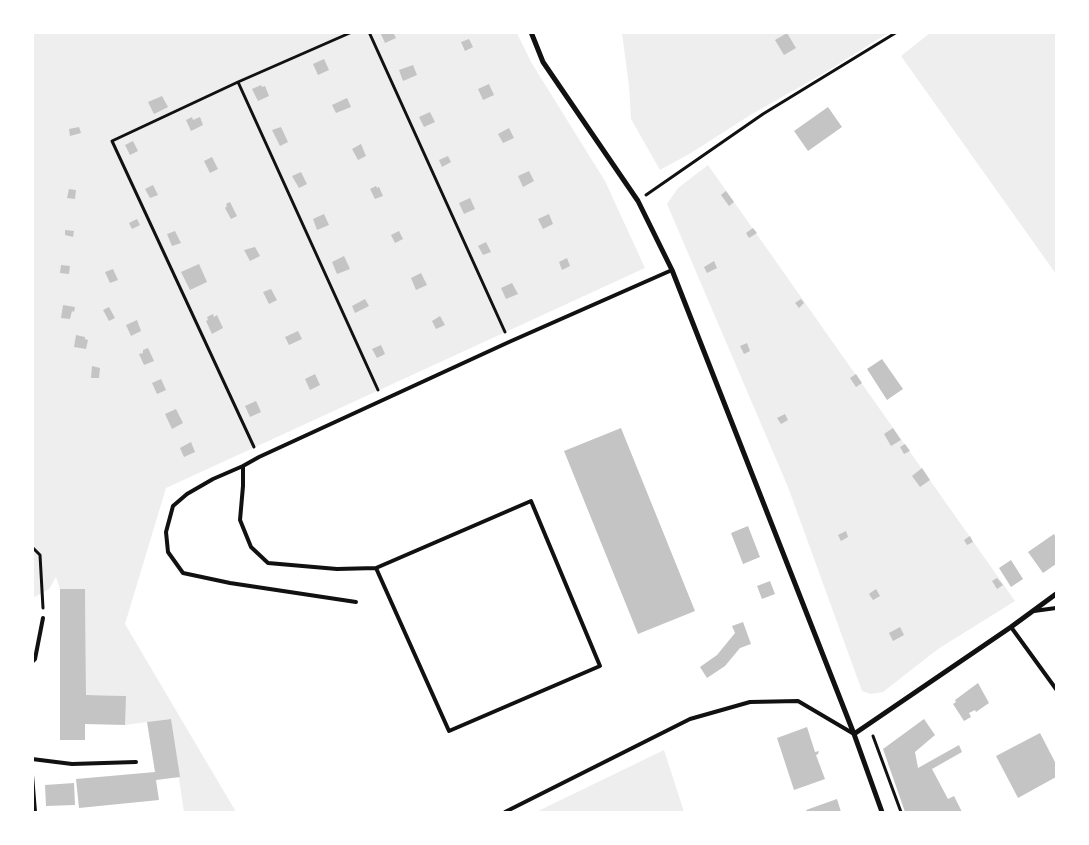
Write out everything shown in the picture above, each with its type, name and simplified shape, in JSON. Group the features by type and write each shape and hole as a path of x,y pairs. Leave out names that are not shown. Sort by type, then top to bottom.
{"street":[{"path":"531,32 543,62 638,201 672,270 854,734 882,812"},
{"path":"854,734 1056,594"}],"lane":[{"path":"356,602 223,582 183,573 168,552 166,532 173,506 187,494 259,457 509,342 672,270"},
{"path":"243,466 240,520 252,547 268,563 338,569 376,568 531,501 600,666 449,731 376,568"},
{"path":"1032,611 1056,608"},
{"path":"32,662 35,659 43,618"},
{"path":"1011,627 1056,689"},
{"path":"505,812 690,720 750,702 798,701 854,734"},
{"path":"32,759 72,764 136,762"},
{"path":"32,775 35,812"}],"path":[{"path":"259,457 112,141 238,82 352,32"},
{"path":"369,32 509,342"},
{"path":"638,201 763,114 896,32"},
{"path":"238,82 383,400"},
{"path":"32,547 40,554 43,618"},
{"path":"869,724 901,812"}],"shaded area":[{"path":"33,33 517,33 531,62 605,181 645,268 166,488 125,624 236,812 184,812 170,719 125,725 125,696 86,695 85,589 60,589 56,577 49,589 33,598"},
{"path":"622,33 888,33 660,170 631,119"},
{"path":"930,33 1056,33 1056,274 901,56"},
{"path":"708,165 1015,601 938,649 883,692 871,694 862,691 788,487 667,204 678,188"},
{"path":"664,750 684,812 536,812"}],"building":[{"path":"380,32 393,32 396,38 385,43"},
{"path":"787,33 796,48 784,55 775,40"},
{"path":"469,39 473,47 465,51 461,42"},
{"path":"324,59 329,70 318,75 313,64"},
{"path":"413,65 417,75 403,81 399,70"},
{"path":"489,84 494,95 483,100 478,89"},
{"path":"261,85 262,87 265,86 269,96 258,101 252,89"},
{"path":"162,96 168,107 154,114 148,102"},
{"path":"347,98 351,107 336,113 332,105"},
{"path":"828,107 842,127 808,151 794,131"},
{"path":"430,112 435,122 424,127 419,117"},
{"path":"192,117 193,120 200,117 203,125 191,131 186,120"},
{"path":"79,127 81,133 70,136 69,129"},
{"path":"281,127 288,142 280,146 272,130"},
{"path":"509,128 514,138 503,143 498,134"},
{"path":"133,141 138,151 130,155 125,145"},
{"path":"361,144 366,156 358,160 352,149"},
{"path":"448,156 451,162 442,167 439,160"},
{"path":"212,157 218,169 210,173 204,161"},
{"path":"529,171 534,181 523,187 518,176"},
{"path":"301,172 307,184 299,188 292,176"},
{"path":"153,185 158,195 150,198 145,189"},
{"path":"376,186 377,188 379,187 383,196 375,199 370,189"},
{"path":"69,189 76,190 75,199 67,198"},
{"path":"726,191 734,202 729,206 721,195"},
{"path":"470,198 475,209 464,214 459,203"},
{"path":"230,202 237,216 231,219 225,208 226,204"},
{"path":"324,214 329,225 317,230 313,219"},
{"path":"549,214 553,224 543,229 538,219"},
{"path":"137,219 140,225 132,229 129,223"},
{"path":"753,228 757,233 749,238 746,233"},
{"path":"65,230 74,231 73,237 65,235"},
{"path":"175,231 181,243 172,246 167,234"},
{"path":"399,231 403,239 395,243 391,235"},
{"path":"486,242 491,252 483,255 478,246"},
{"path":"255,247 260,256 250,261 244,250"},
{"path":"344,256 350,269 337,274 332,262"},
{"path":"567,258 570,266 562,270 559,262"},
{"path":"714,261 717,268 707,273 704,267"},
{"path":"199,264 207,282 190,290 181,272"},
{"path":"61,265 70,266 69,274 60,273"},
{"path":"113,269 118,280 110,283 105,272"},
{"path":"421,273 427,285 416,290 411,278"},
{"path":"512,283 518,294 506,299 501,288"},
{"path":"271,289 277,300 269,304 263,292"},
{"path":"365,299 369,306 355,313 352,306"},
{"path":"801,299 804,303 799,308 795,303"},
{"path":"63,305 75,307 70,319 61,318"},
{"path":"109,307 115,318 109,321 103,310"},
{"path":"213,314 214,317 217,315 223,328 212,334 206,321 208,320 207,317"},
{"path":"440,316 445,325 436,329 432,321"},
{"path":"137,320 141,331 131,336 126,325"},
{"path":"298,331 302,339 289,345 285,337"},
{"path":"76,335 85,337 88,340 86,349 74,347"},
{"path":"747,343 750,351 744,354 740,346"},
{"path":"381,345 385,354 377,358 372,349"},
{"path":"148,348 154,361 144,365 139,354"},
{"path":"882,359 903,389 887,400 867,369"},
{"path":"92,366 100,368 99,378 91,378"},
{"path":"315,374 320,385 310,390 305,379"},
{"path":"856,374 862,383 856,387 850,378"},
{"path":"161,379 166,390 157,394 152,383"},
{"path":"256,401 261,412 250,417 245,406"},
{"path":"176,409 183,423 172,429 165,414"},
{"path":"785,414 788,420 781,424 777,418"},
{"path":"621,428 695,611 638,634 564,451"},
{"path":"893,428 901,440 891,446 884,434"},
{"path":"191,442 195,452 184,457 180,448"},
{"path":"905,444 910,451 904,454 900,447"},
{"path":"922,468 930,480 920,487 912,476"},
{"path":"748,526 760,557 743,564 731,533"},
{"path":"846,531 848,537 841,541 838,535"},
{"path":"1054,534 1056,538 1056,564 1043,573 1028,552"},
{"path":"970,536 973,542 967,545 964,540"},
{"path":"1011,560 1023,579 1011,587 999,568"},
{"path":"997,578 1003,585 997,589 992,581"},
{"path":"770,581 775,594 762,599 757,586"},
{"path":"60,589 85,589 86,695 126,696 125,725 85,724 85,740 60,740"},
{"path":"876,589 880,596 873,600 869,594"},
{"path":"743,622 751,644 740,648 725,666 707,678 700,667 717,655 735,633 732,626"},
{"path":"900,627 904,635 893,641 889,633"},
{"path":"978,683 989,703 976,712 975,710 969,713 971,717 964,721 953,704 956,702 955,700"},
{"path":"171,719 180,777 156,780 159,800 79,808 76,779 155,772 147,722"},
{"path":"924,719 935,735 915,752 918,768 959,745 962,752 932,769 948,799 954,796 962,812 905,812 883,749"},
{"path":"807,727 815,752 819,751 816,755 825,779 794,790 777,738"},
{"path":"1040,733 1056,764 1056,777 1018,798 996,756"},
{"path":"74,783 75,805 46,806 45,785"},
{"path":"837,799 841,812 807,812 806,810"}]}
